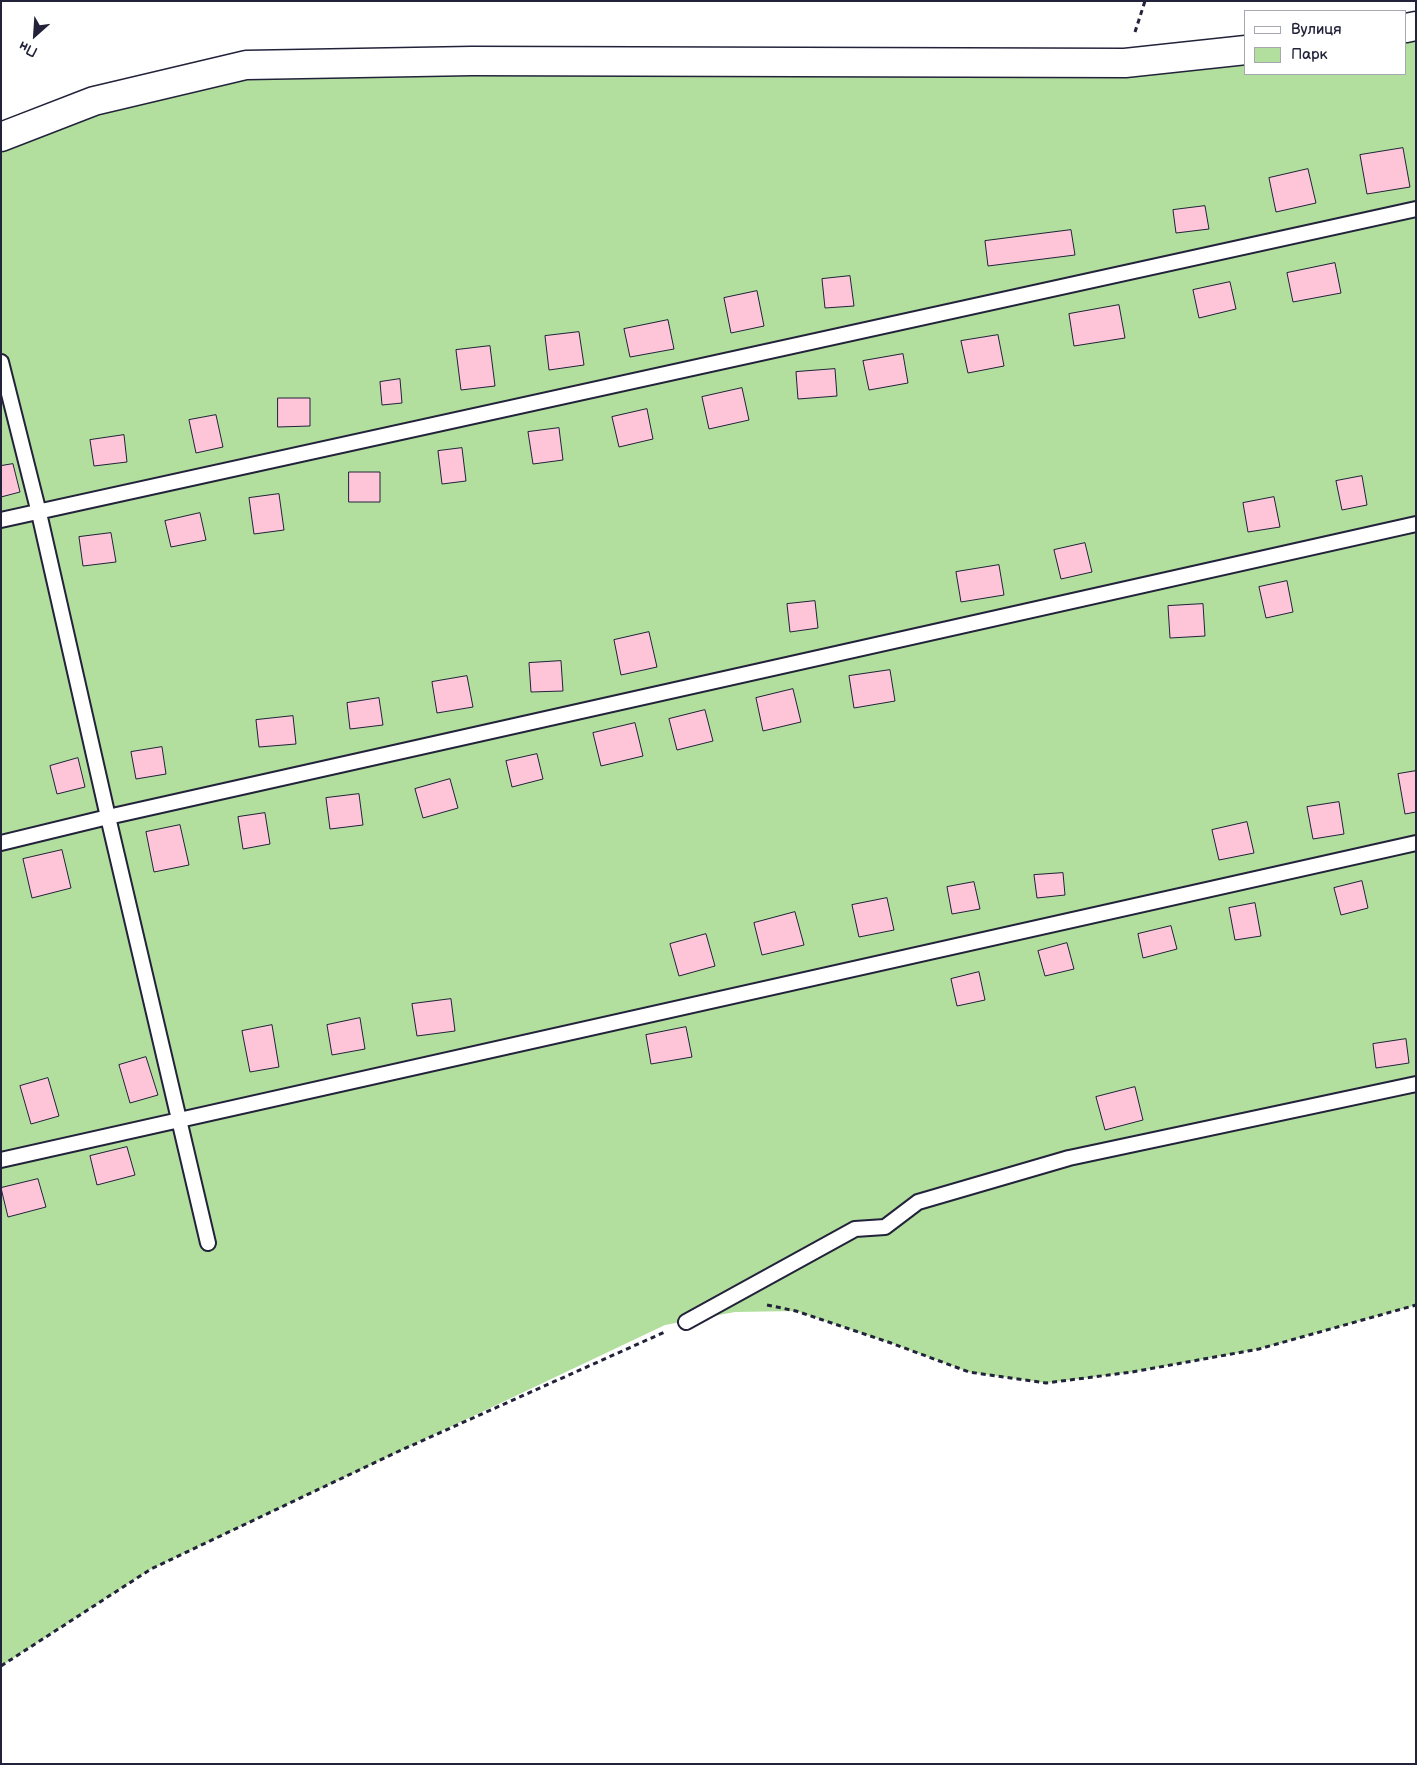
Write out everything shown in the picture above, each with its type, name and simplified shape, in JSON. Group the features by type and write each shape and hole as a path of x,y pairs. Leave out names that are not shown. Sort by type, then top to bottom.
{"street":[{"path":"1,137 94,101 246,65 472,61 1125,63 1244,50"}],"lane":[{"path":"1,520 40,513 1416,209"},
{"path":"1,362 40,513 108,817 208,1244"},
{"path":"1,843 108,817 1416,524"},
{"path":"1,1160 1416,843"},
{"path":"686,1322 855,1229 885,1227 918,1202 1068,1158 1416,1084"}],"path":[{"path":"764,1304 796,1311 969,1372 1046,1383 1132,1372 1260,1349 1416,1306"},
{"path":"1,1666 151,1569 397,1452 686,1322"}],"green space":[{"path":"1416,26 1416,1305 1259,1349 1132,1372 1046,1383 969,1372 796,1311 735,1312 665,1325 151,1569 1,1666 1,137 246,65 1244,50 1244,75 1407,75 1407,28"}],"building":[{"path":"1403,148 1410,187 1367,194 1360,155"},
{"path":"1308,169 1316,203 1276,212 1269,178"},
{"path":"1205,206 1209,229 1176,233 1173,210"},
{"path":"1071,230 1075,255 988,266 985,241"},
{"path":"1335,263 1341,293 1293,302 1287,273"},
{"path":"850,276 854,306 825,308 822,279"},
{"path":"1230,282 1236,309 1199,318 1193,290"},
{"path":"757,291 764,326 731,333 724,298"},
{"path":"1119,305 1125,338 1074,346 1069,314"},
{"path":"668,320 674,349 630,357 624,329"},
{"path":"579,332 584,365 549,370 545,336"},
{"path":"998,335 1004,366 968,373 961,341"},
{"path":"490,346 495,386 461,390 456,350"},
{"path":"903,354 908,383 869,390 863,361"},
{"path":"835,369 837,396 798,399 796,372"},
{"path":"400,379 402,403 382,405 380,382"},
{"path":"742,388 749,420 709,429 702,397"},
{"path":"278,398 310,398 310,426 278,427"},
{"path":"647,409 653,439 619,447 612,417"},
{"path":"216,415 223,447 196,453 189,420"},
{"path":"559,428 563,460 533,464 528,432"},
{"path":"124,435 127,462 94,466 90,440"},
{"path":"462,448 466,481 442,484 438,451"},
{"path":"13,464 20,492 1,497 1,466"},
{"path":"349,472 380,472 380,502 349,502"},
{"path":"1362,476 1367,505 1342,510 1336,481"},
{"path":"279,494 284,530 254,534 249,498"},
{"path":"1274,497 1280,527 1248,532 1243,503"},
{"path":"200,513 206,540 171,547 165,521"},
{"path":"111,533 116,562 83,566 79,537"},
{"path":"1085,543 1092,572 1061,579 1054,550"},
{"path":"999,565 1004,595 961,602 956,572"},
{"path":"1287,581 1293,612 1266,618 1259,587"},
{"path":"815,601 818,628 790,632 787,604"},
{"path":"1203,604 1205,636 1170,638 1168,606"},
{"path":"649,632 657,667 621,675 614,640"},
{"path":"561,661 563,691 531,692 529,663"},
{"path":"890,670 895,701 854,708 849,676"},
{"path":"467,676 473,707 437,713 432,682"},
{"path":"793,689 801,722 763,731 756,698"},
{"path":"379,698 383,725 350,729 347,703"},
{"path":"705,710 713,741 677,750 669,719"},
{"path":"293,716 296,744 259,747 256,720"},
{"path":"635,723 643,756 601,766 593,733"},
{"path":"162,747 166,774 136,779 131,752"},
{"path":"537,754 543,779 512,787 506,761"},
{"path":"78,758 85,787 57,794 50,766"},
{"path":"1416,771 1416,812 1405,814 1398,774"},
{"path":"450,779 458,808 423,818 415,789"},
{"path":"359,794 363,825 330,829 326,798"},
{"path":"1339,802 1344,834 1313,839 1307,807"},
{"path":"265,813 270,844 243,849 238,817"},
{"path":"1247,822 1254,853 1219,860 1212,830"},
{"path":"180,825 189,865 154,872 146,832"},
{"path":"62,850 71,888 32,898 23,859"},
{"path":"1063,873 1065,895 1037,898 1034,875"},
{"path":"1362,881 1368,908 1341,915 1334,888"},
{"path":"974,882 980,909 952,914 947,887"},
{"path":"887,898 894,930 859,937 852,905"},
{"path":"1255,903 1261,936 1235,940 1229,908"},
{"path":"795,912 804,945 762,955 754,923"},
{"path":"1171,926 1177,949 1143,958 1138,934"},
{"path":"706,934 715,966 679,976 670,944"},
{"path":"1067,943 1074,969 1045,976 1038,951"},
{"path":"979,972 985,1000 957,1006 951,979"},
{"path":"451,999 455,1031 417,1036 412,1004"},
{"path":"360,1018 365,1049 332,1055 327,1025"},
{"path":"272,1025 279,1067 250,1072 242,1031"},
{"path":"686,1027 692,1057 651,1064 646,1035"},
{"path":"1406,1039 1409,1063 1376,1068 1373,1044"},
{"path":"146,1057 158,1095 130,1103 119,1065"},
{"path":"48,1078 59,1116 31,1124 20,1086"},
{"path":"1135,1087 1143,1120 1105,1130 1096,1097"},
{"path":"127,1147 135,1175 97,1185 90,1156"},
{"path":"38,1179 46,1207 8,1217 1,1188"}]}
